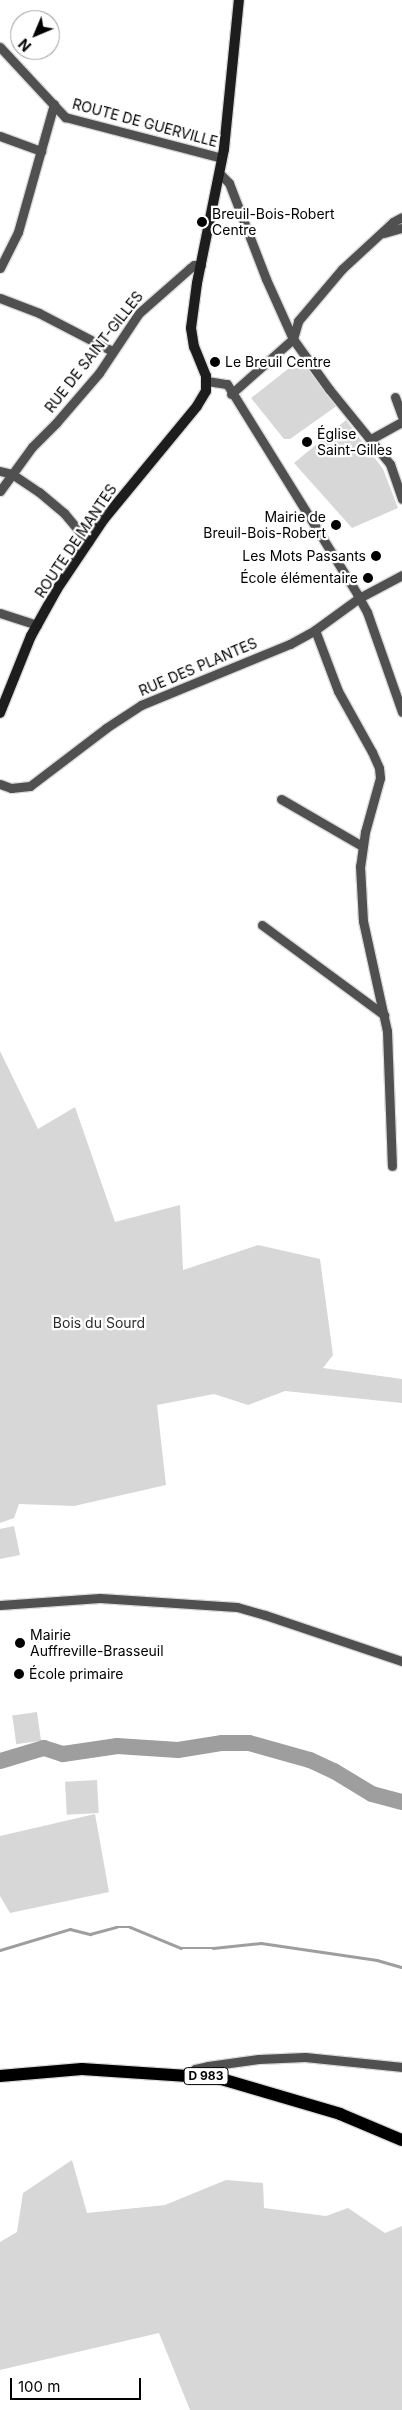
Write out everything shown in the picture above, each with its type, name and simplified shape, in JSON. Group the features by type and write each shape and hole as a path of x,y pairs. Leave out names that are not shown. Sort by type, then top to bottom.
{"main road":[{"path":"207,381 196,353 191,328 200,265 223,154 239,0"},
{"name":"ROUTE DE MANTES","path":"0,713 37,625 88,542 121,497 201,400 206,391 207,381"},
{"name":"D 983","path":"0,2076 82,2069 218,2078 340,2114 402,2140"}],"street":[{"name":"ROUTE DE GUERVILLE","path":"0,47 65,117 125,134 223,154"},
{"path":"0,268 18,232 54,104"},
{"path":"0,136 41,151"},
{"path":"220,174 229,183 266,279 293,339 329,389 398,474 402,499"},
{"path":"231,394 293,339 298,321 342,269 402,217"},
{"path":"377,237 402,228"},
{"name":"RUE DE SAINT-GILLES","path":"0,491 32,447 80,395 139,313 190,268 200,265"},
{"path":"0,298 40,314 112,351"},
{"path":"207,381 227,384 231,394 359,598 367,612 402,712"},
{"path":"395,397 402,416"},
{"path":"371,440 402,422"},
{"path":"0,471 12,474 39,492 64,513 88,542"},
{"name":"RUE DES PLANTES","path":"0,784 11,788 30,786 106,728 141,705 290,644 315,630 359,598 402,575"},
{"path":"0,613 37,625"},
{"path":"315,630 338,691 379,768 380,778 362,846 360,866 363,921 384,1015 389,1058 392,1166"},
{"path":"281,799 362,846"},
{"path":"262,925 384,1015"},
{"path":"0,1605 100,1598 237,1608 265,1615 402,1661"},
{"path":"194,2075 195,2069 208,2066 268,2058 305,2057 402,2067"}],"green space":[{"path":"302,358 338,405 290,439 284,439 251,398"},
{"path":"346,420 383,469 398,508 352,528 294,463"},
{"name":"Bois du Sourd","path":"0,1051 38,1129 75,1107 115,1222 180,1205 183,1270 258,1245 320,1259 333,1355 323,1368 402,1379 402,1403 285,1391 248,1405 214,1394 157,1405 166,1485 74,1506 19,1504 14,1518 0,1523"},
{"path":"14,1526 20,1555 0,1559 0,1529"},
{"path":"37,1712 41,1741 16,1744 12,1715"},
{"path":"97,1780 99,1813 67,1815 65,1782"},
{"path":"95,1814 109,1892 10,1913 0,1896 0,1836"},
{"path":"72,2160 87,2213 165,2205 226,2180 263,2183 264,2208 326,2216 348,2208 385,2233 402,2226 402,2410 190,2410 159,2333 0,2370 0,2242 17,2232 23,2193"}],"waterway":[{"path":"0,1761 44,1748 63,1754 117,1746 178,1750 222,1743 249,1743 310,1760 334,1771 372,1794 402,1802"},
{"path":"0,1950 70,1929 90,1934 116,1927 130,1927 181,1948 213,1948 261,1943 377,1960 402,1967"}],"place":[{"name":"Breuil-Bois-Robert Centre","path":"202,222"},
{"name":"Le Breuil Centre","path":"215,362"},
{"name":"Église Saint-Gilles","path":"307,442"},
{"name":"Mairie de Breuil-Bois-Robert","path":"336,525"},
{"name":"Les Mots Passants","path":"376,556"},
{"name":"École élémentaire","path":"368,578"},
{"name":"Mairie Auffreville-Brasseuil","path":"20,1643"},
{"name":"École primaire","path":"19,1674"}]}
